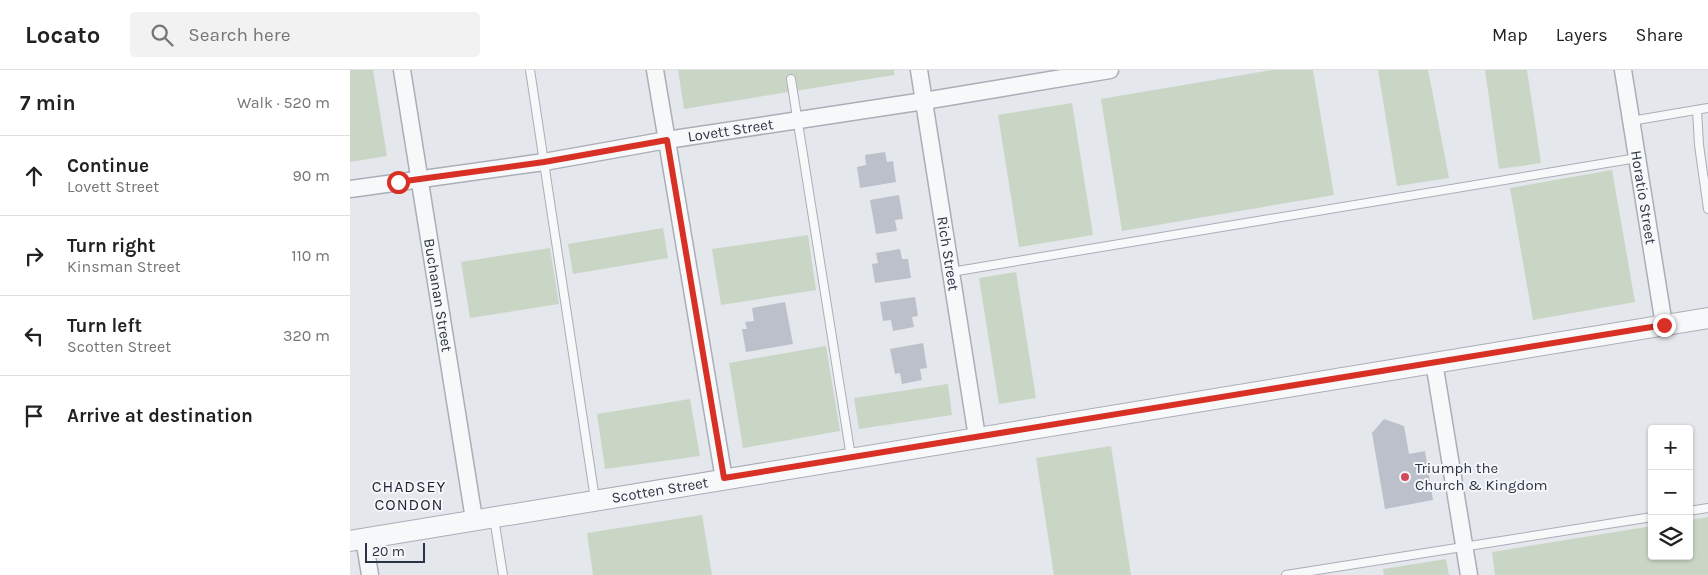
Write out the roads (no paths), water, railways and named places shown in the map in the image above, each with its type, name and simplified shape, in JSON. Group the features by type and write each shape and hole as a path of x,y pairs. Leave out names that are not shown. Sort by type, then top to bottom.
{"street":[{"name":"Buchanan Street","path":"402,70 474,519"},
{"path":"655,70 724,478"},
{"name":"Rich Street","path":"919,70 978,437"},
{"name":"Lovett Street","path":"350,189 544,162 667,140 924,101 1110,70"},
{"name":"Horatio Street","path":"1623,70 1664,325"},
{"name":"Scotten Street","path":"357,539 1708,318"},
{"path":"1434,362 1469,575"},
{"path":"357,539 370,575"}],"lane":[{"path":"530,70 595,500"},
{"path":"791,79 851,458"},
{"path":"1631,121 1708,108"},
{"path":"1697,110 1699,145 1708,209"},
{"path":"1699,145 1708,144"},
{"path":"952,272 1637,158"},
{"path":"1693,510 1708,508"},
{"path":"494,516 503,575"},
{"path":"1286,575 1648,517"}],"place":[{"name":"Triumph the Church & Kingdom","path":"1405,477"}],"district":[{"name":"CHADSEY CONDON","path":"409,495"}]}
